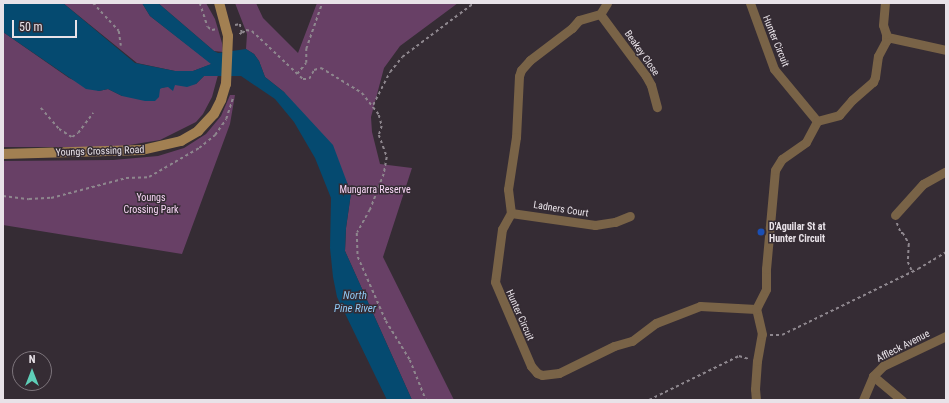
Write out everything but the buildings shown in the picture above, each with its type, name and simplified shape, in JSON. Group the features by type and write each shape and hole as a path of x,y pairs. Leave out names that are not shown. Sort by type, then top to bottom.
{"main road":[{"name":"Youngs Crossing Road","path":"3,154 130,152 162,147 181,141 198,131 214,114 225,92 229,48 227,27 219,3"}],"street":[{"path":"511,213 508,189 516,136 518,83 521,70 530,60 572,28 579,20 600,14 607,3"},
{"name":"Hunter Circuit","path":"750,3 774,69 817,121"},
{"path":"756,400 755,389 757,361 762,334 756,309 766,289 766,269 775,170 782,159 806,142 817,121 839,115 848,103 873,82 878,56 885,44 887,36 883,25 885,3"},
{"name":"Beakey Close","path":"600,14 646,76 651,85 656,107"},
{"path":"887,36 946,50"},
{"path":"895,215 923,184 946,171"},
{"name":"Hunter Circuit","path":"511,213 502,229 496,282 531,366 537,373 547,376 559,373 614,346 632,341 656,323 700,306 756,309"},
{"name":"Ladners Court","path":"511,213 595,225 606,224 630,216"},
{"name":"Affleck Avenue","path":"863,400 873,376 883,366 946,336"},
{"path":"873,376 902,400"}],"path":[{"path":"93,3 119,31 121,46"},
{"path":"200,3 209,29 221,29"},
{"path":"297,74 306,63 306,49 322,3"},
{"path":"373,105 390,72 402,57 474,3"},
{"path":"234,26 240,24 242,33"},
{"path":"236,38 246,30 252,31 303,79 309,78 314,70 321,68 362,93 373,105 379,116 382,126 379,135 386,157 384,174 370,210 357,233 358,257 386,321 410,360 426,400"},
{"path":"3,196 29,199 51,198 126,178 149,177 200,148 215,135 222,126 230,110 233,92"},
{"path":"41,108 54,124 70,137 78,133 93,113"},
{"path":"895,215 901,233 903,233 909,244 908,262 912,272"},
{"path":"762,334 782,334 912,272 946,252"},
{"path":"649,400 739,356 757,361"}],"green space":[{"path":"63,3 142,3 150,16 212,64 193,71 175,71 137,63"},
{"path":"158,3 206,3 215,19 223,52 214,51"},
{"name":"Mungarra Reserve","path":"235,3 256,3 263,18 298,53 317,3 458,3 400,46 384,68 371,117 372,132 380,164 412,168 383,257 454,400 412,400 345,251 346,228 351,193 284,92 265,77 259,61 254,54 246,49 247,34"},
{"path":"3,32 69,78 99,91 108,89 122,96 175,85 196,84 204,76 218,75 212,97 203,114 196,122 160,140 117,147 3,147"},
{"name":"Youngs Crossing Park","path":"230,95 235,95 230,124 182,254 3,225 3,161 113,160 158,156 184,148 206,134 221,116"}],"water":[{"name":"North Pine River","path":"3,3 63,3 135,63 175,71 193,71 211,64 150,16 142,3 158,3 218,53 246,49 254,54 259,61 265,77 284,92 333,145 351,193 346,228 345,251 412,400 387,400 337,297 330,248 331,198 315,158 294,122 275,99 241,76 204,76 196,84 187,87 175,85 173,91 168,87 162,88 160,89 159,97 155,101 145,101 122,96 108,89 99,91 86,89 3,32"}],"place":[{"name":"D'Aguilar St at Hunter Circuit","path":"761,232"}]}
